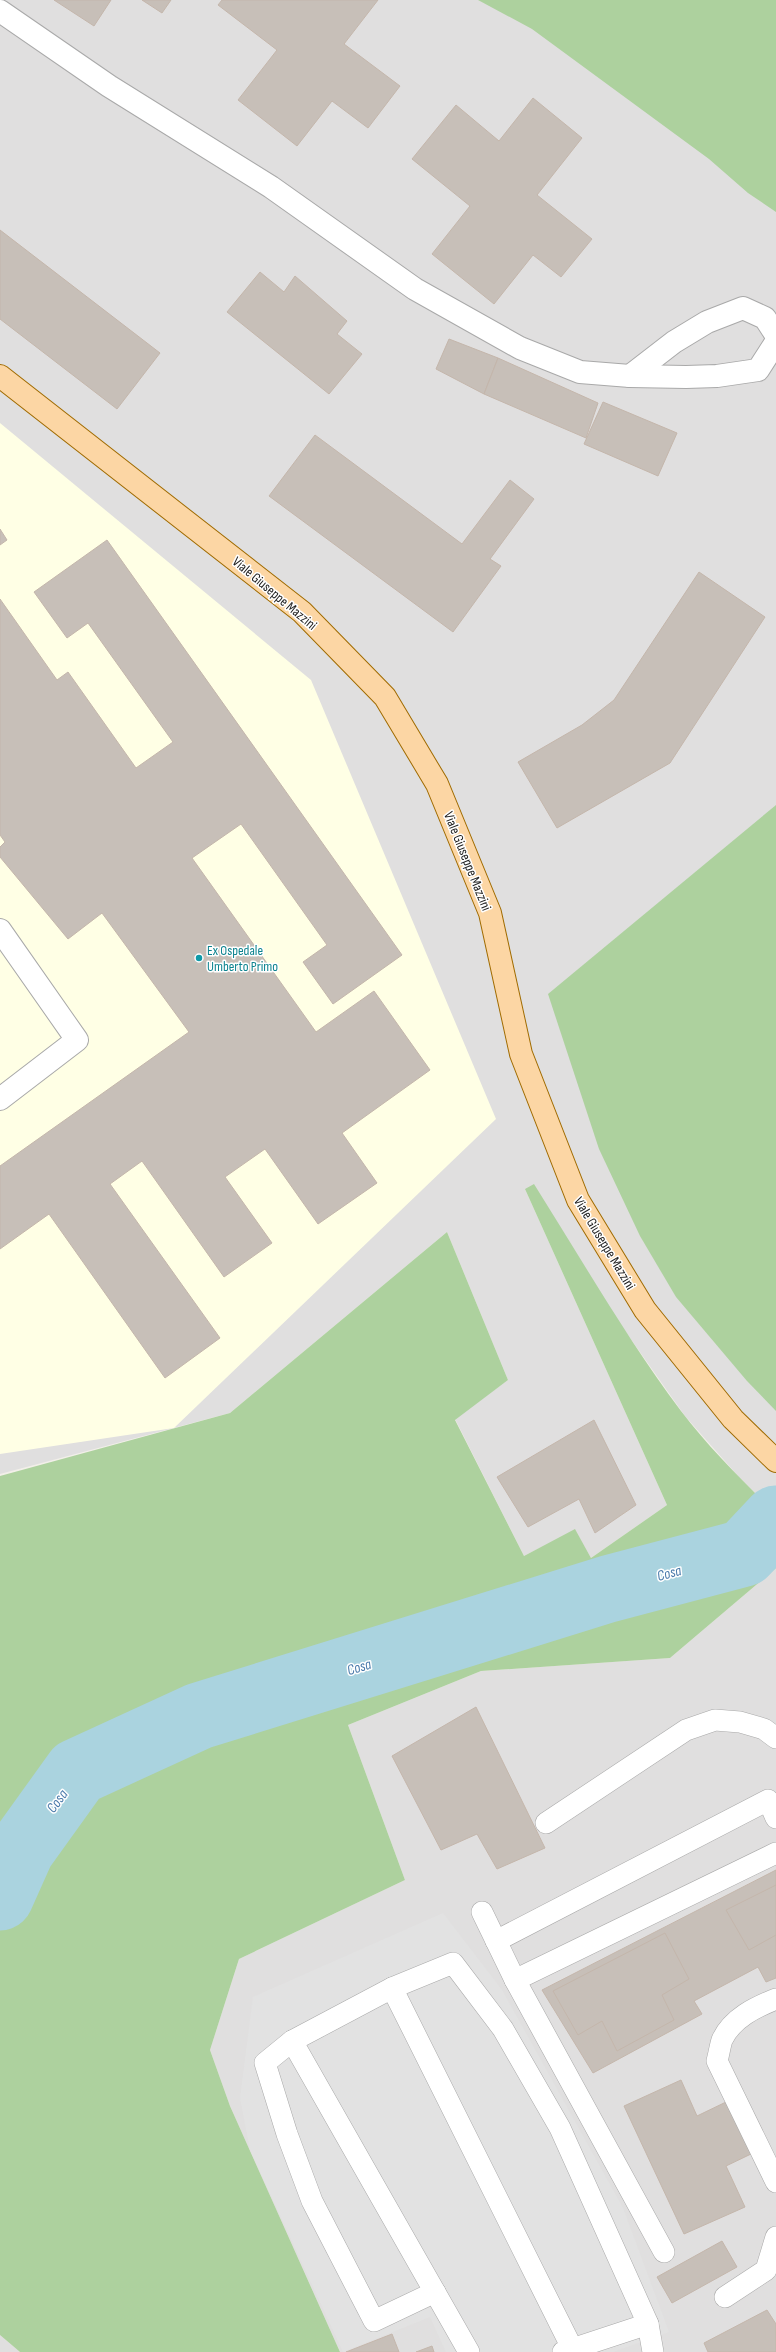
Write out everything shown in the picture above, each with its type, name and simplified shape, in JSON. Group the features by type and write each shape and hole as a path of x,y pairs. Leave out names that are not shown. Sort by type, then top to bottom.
{"main road":[{"name":"Viale Giuseppe Mazzini","path":"0,376 302,612 385,697 437,784 490,913 521,1054 578,1200 645,1310 733,1419 776,1461"}],"street":[{"path":"0,12 109,86 271,187 415,289 520,348 580,372 630,376 717,376 758,370 776,342"},
{"path":"630,376 674,342 707,322 743,308 765,318 776,335"},
{"path":"0,930 77,1040 0,1099"}],"lane":[{"path":"546,1823 686,1730 715,1720 740,1722 764,1729 776,1738"},
{"path":"496,1941 768,1800 776,1818"},
{"path":"515,1980 776,1853"},
{"path":"482,1912 515,1980 664,2252"},
{"path":"435,2292 374,2321 312,2201 287,2134 265,2063 292,2041 392,1988 453,1963 502,2029 560,2128 648,2324 653,2352"},
{"path":"392,1988 567,2350 648,2324"},
{"path":"776,1999 754,2008 735,2022 722,2039 717,2061 776,2182"},
{"path":"292,2041 469,2352"},
{"path":"725,2297 766,2270 776,2237"}],"shaded area":[{"path":"0,0 776,0 776,1514 739,1477 685,1416 525,1189 667,1505 591,1558 575,1530 524,1556 455,1419 508,1380 447,1232 230,1413 0,1474"},
{"path":"0,423 311,680 496,1119 174,1428 0,1454"},
{"path":"776,1568 776,2352 340,2352 230,2106 210,2050 239,1959 405,1880 348,1725 481,1671 670,1658"},
{"path":"443,1913 502,1990 623,2208 669,2332 613,2352 446,2352 430,2317 343,2352 250,2150 240,2098 253,1997"},
{"path":"0,2335 20,2352 0,2352"}],"green space":[{"path":"478,0 776,0 776,212 748,193 709,159 532,29"},
{"path":"776,805 776,1411 747,1381 676,1297 640,1236 599,1149 548,994"},
{"path":"534,1184 623,1328 661,1384 692,1425 715,1451 776,1514 776,1568 670,1658 481,1671 348,1725 405,1880 239,1959 210,2050 230,2106 340,2352 20,2352 0,2335 0,1476 230,1413 447,1232 508,1380 455,1420 524,1556 575,1529 591,1558 667,1505 525,1189"}],"building":[{"path":"54,0 111,0 94,26"},
{"path":"142,0 171,0 162,13"},
{"path":"222,0 378,0 344,44 400,86 368,128 332,101 297,146 238,100 277,50 218,5"},
{"path":"533,98 582,138 537,195 592,239 561,277 533,255 494,304 432,254 470,206 412,159 456,105 499,141"},
{"path":"0,230 160,353 117,409 0,319"},
{"path":"260,272 284,292 295,276 347,321 337,334 362,354 329,394 227,312"},
{"path":"449,339 498,358 484,394 436,369"},
{"path":"498,358 598,403 586,438 484,394"},
{"path":"603,402 677,433 658,476 584,444"},
{"path":"315,435 462,544 510,480 534,499 490,559 501,566 453,632 269,496"},
{"path":"0,529 7,540 0,545"},
{"name":"Ex Ospedale Umberto Primo","path":"107,540 402,955 333,1004 303,962 327,945 241,824 192,858 316,1032 374,991 430,1070 342,1133 377,1183 318,1224 265,1149 225,1177 272,1243 224,1277 142,1161 110,1184 220,1338 165,1378 49,1214 0,1249 0,1166 189,1032 102,913 68,939 0,857 0,847 5,842 0,835 0,599 57,680 68,672 136,768 173,742 88,623 67,638 34,592"},
{"path":"699,572 765,617 670,763 557,828 518,762 582,725 614,700"},
{"path":"594,1420 636,1505 595,1533 579,1499 528,1527 497,1477"},
{"path":"476,1707 545,1848 497,1869 477,1834 441,1850 392,1756"},
{"path":"776,1870 776,1978 766,1982 758,1967 694,2001 702,2014 593,2073 542,1990"},
{"path":"776,1885 776,1935 749,1950 726,1910"},
{"path":"665,1933 689,1979 662,1995 674,2020 617,2051 602,2021 578,2035 553,1991"},
{"path":"681,2080 697,2116 726,2102 751,2154 726,2166 745,2207 684,2234 624,2106"},
{"path":"722,2241 737,2267 672,2303 657,2277"},
{"path":"767,2310 776,2324 776,2352 708,2352 704,2343"},
{"path":"392,2334 399,2352 346,2352"},
{"path":"432,2346 434,2352 416,2352"}],"waterway":[{"name":"Cosa","path":"0,1897 21,1850 77,1772 199,1716 608,1589 744,1553 776,1519"}],"place":[{"name":"Ex Ospedale Umberto Primo","path":"199,958"}]}
